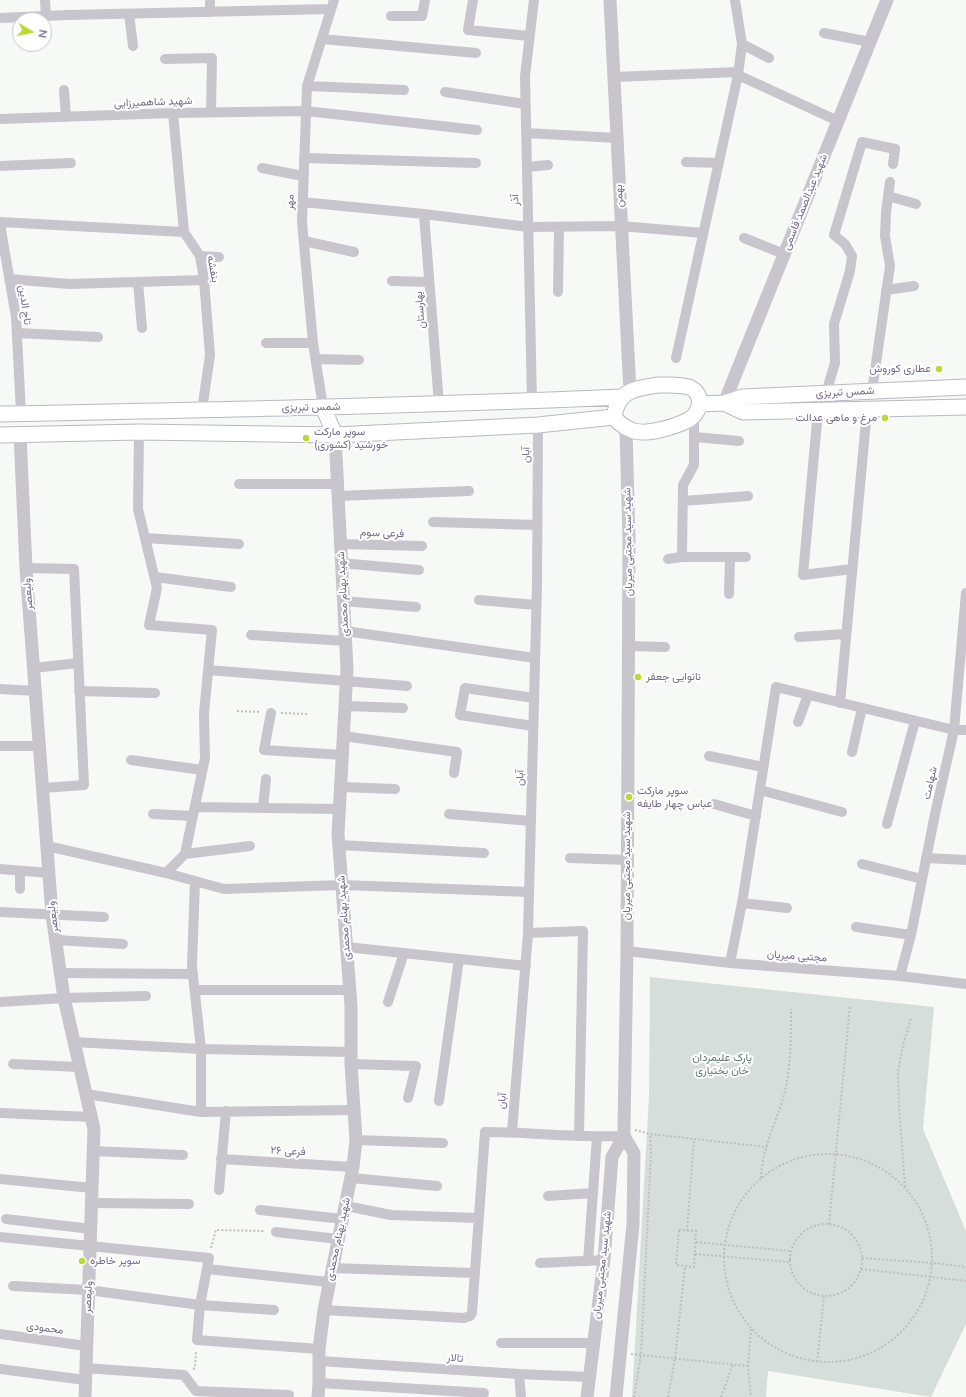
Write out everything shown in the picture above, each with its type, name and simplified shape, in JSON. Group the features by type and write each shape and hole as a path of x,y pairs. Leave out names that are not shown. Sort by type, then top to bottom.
{"main road":[{"name":"شمس تبریزی","path":"0,414 532,401 625,394 643,387 658,385 688,387 697,392 699,396 697,409 742,397 966,387"},
{"path":"625,394 615,406 614,417 618,423 635,431 667,428 689,420 697,409"},
{"name":"شمس تبریزی","path":"724,403 743,412 966,407"},
{"path":"323,407 335,435"},
{"path":"20,434 21,414"},
{"path":"0,435 139,432 335,435 538,425 614,417"}],"street":[{"path":"45,0 46,12"},
{"path":"210,0 210,12"},
{"path":"391,16 422,16 425,0"},
{"path":"473,0 468,30 529,36"},
{"name":"آذر","path":"532,401 525,76 534,0"},
{"name":"بهمن","path":"610,0 621,226 625,394"},
{"path":"676,358 738,73 742,44 735,0"},
{"name":"شهید عبدالصمد قاسمی","path":"724,403 887,0"},
{"path":"52,16 210,12 332,4"},
{"name":"مهر","path":"323,407 313,343 302,222 302,202 307,86 332,4"},
{"path":"128,14 133,46"},
{"path":"0,18 12,17"},
{"path":"824,33 870,42"},
{"path":"322,39 476,53"},
{"path":"742,44 769,58"},
{"path":"165,59 212,58 211,112"},
{"path":"614,77 738,73 838,121"},
{"path":"307,86 404,90"},
{"path":"64,90 66,117"},
{"path":"445,92 525,104"},
{"name":"شهید شاهمیرزایی","path":"0,118 306,111 477,130"},
{"name":"بنفشه","path":"173,113 184,232 200,256 204,280 210,355 202,410"},
{"path":"526,133 617,138"},
{"path":"826,393 835,363 834,324 850,271 852,256 845,244 834,235 862,142 895,149 893,164"},
{"path":"304,158 476,163"},
{"path":"686,162 719,163"},
{"path":"0,166 71,163"},
{"path":"527,167 548,165"},
{"path":"262,168 303,176"},
{"path":"872,391 890,266 885,236 890,182"},
{"path":"888,196 916,204"},
{"path":"302,202 424,214 528,228 621,226 703,233"},
{"name":"بهارستان","path":"424,214 439,404"},
{"path":"0,223 184,232"},
{"name":"تاج الدین","path":"0,223 16,317 21,414"},
{"path":"558,292 559,227"},
{"path":"744,238 784,254"},
{"path":"304,241 354,252"},
{"path":"200,256 219,257"},
{"path":"9,279 69,284 204,280"},
{"path":"392,281 429,282"},
{"path":"138,282 142,328"},
{"path":"886,290 914,286"},
{"path":"17,333 98,337"},
{"path":"266,343 313,343"},
{"path":"316,359 359,360"},
{"path":"682,557 683,485 694,465 697,409"},
{"path":"840,703 867,410"},
{"path":"818,411 803,575 852,569"},
{"name":"آبان","path":"512,1132 528,933 535,658 538,425"},
{"name":"شهید سید مجتبی میریان","path":"587,1397 604,1260 612,1157 624,1136 627,951 629,541 626,428"},
{"path":"139,432 138,509 157,588 149,625 212,630 204,713 205,758 185,854 166,872"},
{"name":"ولیعصر","path":"20,434 26,568 52,915 64,998 94,1130 85,1397"},
{"name":"شهید بهنام محمدی","path":"318,1397 319,1355 328,1282 352,1172 356,1140 351,1058 350,990 338,834 347,669 335,435"},
{"path":"695,437 739,441"},
{"path":"239,484 338,490 469,491"},
{"path":"683,501 748,496"},
{"path":"433,522 537,525"},
{"path":"146,538 239,544"},
{"name":"فرعی سوم","path":"340,544 422,546"},
{"path":"668,559 682,557 746,557"},
{"path":"729,594 730,557"},
{"path":"341,563 419,570"},
{"path":"26,568 74,569 84,785 43,788"},
{"path":"155,578 231,587"},
{"name":"شهامت","path":"900,976 911,935 954,730 966,593"},
{"path":"479,600 536,605"},
{"path":"343,601 416,607"},
{"path":"799,637 846,634"},
{"path":"250,635 345,636 535,658"},
{"path":"628,646 665,647"},
{"path":"34,668 78,663"},
{"path":"208,670 407,686"},
{"path":"730,963 742,903 776,687 954,730 966,730"},
{"path":"533,726 460,715 465,688 534,698"},
{"path":"0,689 36,691"},
{"path":"79,691 155,693"},
{"path":"798,722 808,695"},
{"path":"345,706 403,708"},
{"path":"852,752 862,708"},
{"path":"271,713 264,750 342,755"},
{"path":"887,824 915,721"},
{"path":"343,736 457,752 454,773"},
{"path":"0,746 40,746"},
{"path":"709,756 764,767"},
{"path":"131,760 202,770"},
{"path":"262,808 266,779"},
{"path":"341,787 395,789"},
{"path":"760,790 842,812"},
{"path":"714,804 756,816"},
{"path":"152,814 262,808 340,809"},
{"path":"449,814 531,821"},
{"path":"339,845 484,853"},
{"path":"47,846 166,872 224,889 342,885 529,892"},
{"path":"185,854 250,846"},
{"path":"570,858 627,860"},
{"path":"926,858 966,860"},
{"path":"862,864 922,879"},
{"path":"0,869 49,872"},
{"path":"20,871 20,889"},
{"path":"195,881 193,974 201,1049 201,1112"},
{"path":"742,903 787,908"},
{"path":"0,912 104,917"},
{"path":"856,927 911,935"},
{"path":"528,933 583,931 580,1136"},
{"path":"56,940 123,944"},
{"path":"346,947 526,966"},
{"name":"مجتبی میریان","path":"627,951 730,963 900,976 966,984"},
{"path":"388,1002 404,953"},
{"path":"439,1101 459,959"},
{"path":"60,973 193,974"},
{"path":"195,990 350,990"},
{"path":"0,1002 64,998 146,996"},
{"path":"74,1042 351,1058 416,1066 408,1098"},
{"path":"13,1064 79,1067"},
{"path":"86,1094 201,1112 354,1110"},
{"path":"219,1190 226,1111"},
{"path":"0,1113 91,1117"},
{"path":"324,1310 464,1318 470,1316 472,1313 484,1132 512,1132 597,1137 624,1136 634,1153 633,1224 616,1397"},
{"path":"588,1261 597,1137"},
{"path":"356,1140 443,1143"},
{"path":"93,1151 183,1155"},
{"name":"فرعی ۲۶","path":"221,1159 352,1172 436,1186"},
{"path":"0,1179 92,1188"},
{"path":"548,1196 593,1193"},
{"path":"92,1203 189,1204"},
{"path":"260,1210 478,1218"},
{"path":"6,1219 91,1229"},
{"path":"276,1232 338,1239"},
{"path":"0,1237 209,1258 200,1305 197,1340"},
{"path":"540,1263 604,1260"},
{"path":"207,1268 328,1282"},
{"path":"332,1268 474,1273"},
{"path":"13,1286 88,1290 200,1305 274,1310"},
{"name":"محمودی","path":"0,1334 86,1346"},
{"name":"تالار","path":"197,1340 319,1355 519,1374 589,1377"},
{"path":"501,1344 594,1343"},
{"path":"0,1369 85,1374 184,1376 196,1391 289,1395"},
{"path":"519,1374 522,1397"},
{"path":"319,1383 484,1393"}],"path":[{"path":"829,1224 850,1006"},
{"path":"761,1178 761,1164 784,1094 791,1045 791,1009"},
{"path":"905,1187 898,1072 903,1045 911,1018"},
{"path":"634,1397 641,1354 651,1154 650,1134 767,1147"},
{"path":"687,1230 694,1139"},
{"path":"828,1153 836,1154 857,1158 883,1169 905,1187 918,1206 928,1228 932,1252 930,1277 920,1306 901,1332 876,1351 845,1361 817,1362 779,1351 751,1329 736,1307 727,1283 724,1257 725,1245 727,1233 735,1210 746,1193 761,1178 779,1165 800,1157 828,1153"},
{"path":"819,1224 839,1226 855,1239 860,1248 862,1258 861,1269 856,1280 847,1290 836,1295 814,1295 804,1290 796,1282 791,1273 789,1262 790,1251 794,1242 809,1228 819,1224"},
{"path":"209,1258 216,1230 276,1232"},
{"path":"679,1230 687,1230 696,1231 694,1267 676,1265 679,1230"},
{"path":"696,1242 790,1251"},
{"path":"695,1254 789,1262"},
{"path":"862,1258 966,1267"},
{"path":"668,1397 675,1359 685,1266"},
{"path":"861,1269 966,1281"},
{"path":"817,1362 824,1296"},
{"path":"751,1329 748,1366 751,1397"},
{"path":"184,1376 195,1368 197,1340"},
{"path":"641,1354 748,1366"},
{"path":"721,1397 733,1364"}],"green space":[{"name":"پارک علیمردان خان بختیاری","path":"650,977 934,1007 923,1129 966,1231 966,1324 931,1397 768,1371 766,1397 632,1397 649,1096"}],"place":[{"name":"عطاری کوروش","path":"939,369"},
{"name":"مرغ و ماهی عدالت","path":"885,418"},
{"name":"سوپر مارکت خورشید (کشوری)","path":"306,438"},
{"name":"نانوایی جعفر","path":"638,677"},
{"name":"سوپر مارکت عباس چهار طایفه","path":"629,797"},
{"name":"سوپر خاطره","path":"82,1261"}]}
